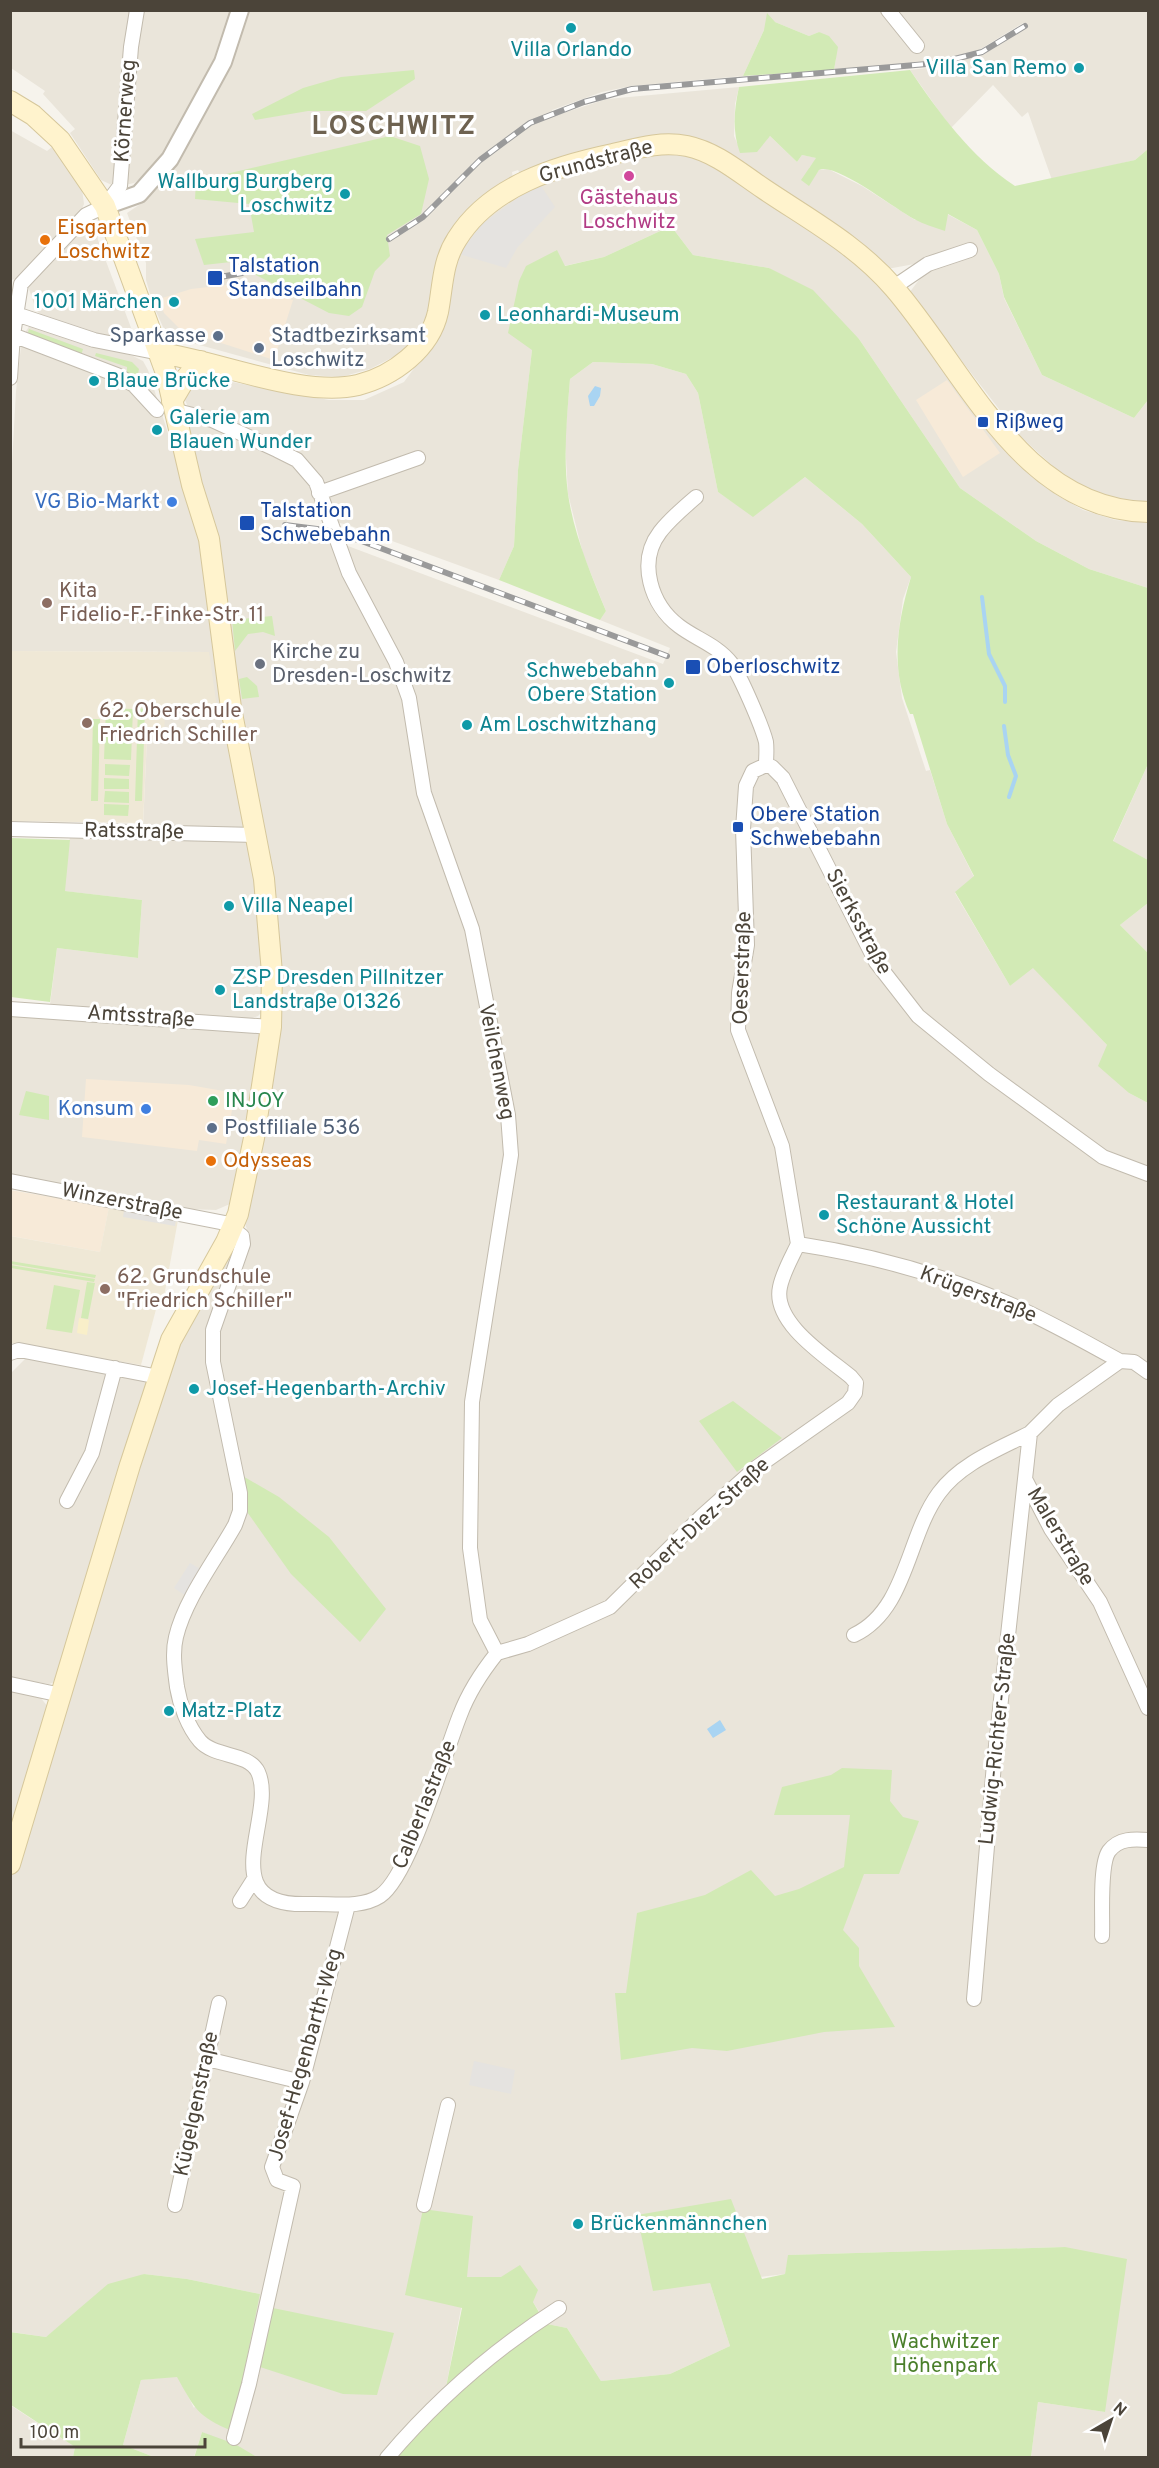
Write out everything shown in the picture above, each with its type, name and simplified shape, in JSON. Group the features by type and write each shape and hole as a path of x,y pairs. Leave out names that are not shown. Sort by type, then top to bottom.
{"main road":[{"path":"10,101 33,115 60,140 105,207 160,353 168,407 209,538 231,708 257,836 269,921 272,974 271,1027 251,1153 233,1228 171,1340 10,1864"},
{"name":"Grundstraße","path":"160,353 201,361 268,379 325,386 357,385 380,377 406,361 421,346 432,329 438,313 446,261 458,237 480,214 516,187 549,171 655,144 690,147 724,162 841,238 865,257 894,287 989,416 1029,459 1083,498 1117,509 1149,512"},
{"path":"168,407 185,379 201,361"}],"street":[{"name":"Körnerweg","path":"105,207 118,190 121,181 131,47 137,10"},
{"path":"10,378 12,334 16,314 14,291 86,215 139,194 170,159 223,62 240,10"},
{"path":"888,10 917,46"},
{"path":"894,287 928,264 970,250"},
{"path":"16,314 94,340 160,353"},
{"path":"12,334 117,375 168,407"},
{"name":"Veilchenweg","path":"168,407 212,420 297,460 316,482 349,573 396,662 409,698 424,793 472,929 508,1115 511,1155 472,1402 470,1548 480,1620 496,1653"},
{"path":"319,493 418,458"},
{"path":"696,497 659,533 648,563 649,580 655,598 680,627 717,649 731,663 766,742 766,765"},
{"name":"Sierksstraße","path":"766,765 772,767 783,778 876,962 918,1016 989,1074 1103,1157 1149,1174"},
{"name":"Oeserstraße","path":"766,765 753,771 746,786 743,869 747,945 739,993 738,1030 782,1146 798,1244"},
{"name":"Ratsstraße","path":"10,830 257,836"},
{"name":"Amtsstraße","path":"10,1009 271,1027"},
{"name":"Winzerstraße","path":"10,1181 174,1211 225,1223 233,1228"},
{"path":"233,1228 242,1236 243,1244 216,1313 212,1350 240,1493 240,1510 235,1525 183,1616 176,1638 175,1658 179,1698 200,1740 219,1754 246,1760 258,1772 262,1786 256,1832 255,1879 240,1901"},
{"name":"Krügerstraße","path":"798,1244 851,1253 908,1268 1011,1304 1120,1361 1134,1362 1147,1367"},
{"name":"Robert-Diez-Straße","path":"496,1653 528,1644 610,1607 702,1516 757,1467 848,1403 853,1397 856,1383 790,1324 781,1306 780,1287 798,1244"},
{"path":"15,1352 159,1377"},
{"path":"854,1635 876,1622 895,1592 921,1525 939,1492 963,1468 1030,1433 1058,1405 1120,1361"},
{"path":"67,1502 92,1453 115,1368"},
{"name":"Malerstraße","path":"1030,1433 1024,1478 1051,1528 1100,1602 1149,1708"},
{"name":"Ludwig-Richter-Straße","path":"974,2000 994,1764 1024,1478"},
{"name":"Calberlastraße","path":"255,1879 270,1897 294,1906 348,1905 377,1898 388,1889 396,1878 450,1749 459,1717 477,1679 496,1653"},
{"path":"10,1684 61,1695"},
{"path":"1102,1936 1105,1865 1108,1852 1120,1842 1149,1840"},
{"name":"Josef-Hegenbarth-Weg","path":"234,2438 249,2384 293,2186 277,2180 272,2167 302,2082 348,1905"},
{"name":"Kügelgenstraße","path":"176,2205 219,2003"},
{"path":"207,2060 302,2082"},
{"path":"424,2205 448,2105"},
{"path":"387,2457 479,2366 510,2341 559,2308"}],"shaded area":[{"path":"10,11 233,11 225,41 177,137 154,167 134,183 116,187 101,180 70,133 75,129 43,94 45,91 11,68"},
{"path":"247,11 1148,11 1148,149 1135,160 1052,180 1028,112 1022,117 993,85 951,128 910,70 943,66 981,54 1026,28 1023,23 979,50 939,61 834,70 836,58 819,32 809,36 775,22 764,30 743,76 631,86 602,92 552,110 554,116 607,99 739,87 735,104 734,136 741,152 770,136 797,162 802,155 817,158 809,168 814,176 819,170 828,169 862,186 915,220 947,214 977,230 999,274 1004,298 1042,375 1134,418 1148,400 1148,502 1102,496 1089,490 1055,468 1020,436 909,293 925,272 920,263 887,269 708,145 521,175 518,170 512,172 513,179 495,192 432,296 427,317 414,340 401,353 370,369 341,377 309,375 174,338 163,327 154,307 146,280 146,263 127,213 145,201 186,144 215,93"},
{"path":"10,130 47,151 52,147 82,189 84,204 81,211 20,278 11,280"},
{"path":"639,153 685,154 719,167 859,262 900,309 991,432 1029,472 1055,494 1083,510 1115,520 1148,523 1148,588 1089,569 1036,541 960,488 859,339 769,268 693,255 671,226 604,257 564,266 556,250 532,350 518,470 514,546 499,580 351,526 322,518 287,515 287,535 348,546 663,664 670,648 600,620 606,611 583,554 568,494 565,440 570,379 593,362 652,364 686,374 698,393 718,492 753,516 805,477 862,524 911,577 903,599 896,652 902,698 926,771 930,770 947,824 974,877 955,893 1010,986 1033,967 1107,1045 1129,1093 1148,1103 1148,2457 1031,2457 1038,2402 1105,2412 1065,2247 789,2255 785,2274 710,2283 730,2346 670,2374 601,2381 567,2328 547,2324 533,2302 501,2277 467,2277 442,2408 396,2457 257,2457 202,2432 194,2457 154,2457 123,2445 141,2380 178,2376 194,2408 260,2294 187,2279 144,2274 73,2316 46,2337 11,2332 11,1879 175,1343 235,1245 235,1248 246,1245 249,1235 244,1221 278,975 182,434 188,407 183,395 200,376 329,400 364,400 404,382 426,352 452,266 479,222 518,192 546,178"},
{"path":"541,186 555,207 517,248 506,268 459,254 482,224 522,195"},
{"path":"93,219 96,222 98,240 133,333 130,338 98,334 40,314 36,310 29,289 30,283 88,220"},
{"path":"244,283 293,300 274,360 181,330 164,313 159,299 191,289"},
{"path":"30,325 133,356 143,361 148,370 202,541 245,828 242,830 143,827 147,738 165,707 209,652 11,651 10,500 16,391 22,337"},
{"path":"947,380 1000,453 963,477 916,400"},
{"name":"62. Oberschule Friedrich Schiller","path":"11,651 209,652 217,708 165,708 164,740 147,738 143,823 11,821"},
{"path":"1148,764 1148,860 1113,842"},
{"path":"70,836 248,842 262,922 263,1011 258,1016 247,1020 50,1005 57,948 138,958 142,900 64,891"},
{"path":"1148,903 1148,953 1120,925"},
{"path":"10,1013 260,1032 263,1052 230,1204 216,1210 187,1209 11,1177"},
{"path":"86,1079 189,1085 235,1093 226,1144 199,1140 197,1151 82,1137"},
{"path":"10,1190 109,1207 100,1252 11,1236"},
{"name":"62. Grundschule \"Friedrich Schiller\"","path":"109,1207 178,1220 163,1302 158,1302 141,1365 11,1343 10,1236 100,1252"},
{"path":"124,1210 176,1220 175,1226 123,1217"},
{"path":"26,1358 146,1380 149,1383 55,1682 49,1684 11,1678 11,1373"},
{"path":"190,1563 202,1570 186,1596 174,1588"},
{"path":"11,1689 40,1697 48,1707 11,1841"},
{"path":"474,2061 515,2070 511,2094 469,2085"},
{"path":"10,2405 75,2447 73,2457 11,2457"}],"green space":[{"path":"767,13 775,22 809,36 819,32 829,36 838,47 834,70 743,76 764,30"},
{"path":"414,70 415,79 366,111 308,111 255,120 252,114 303,88 341,77"},
{"path":"910,70 970,148 1015,186 1135,160 1148,149 1148,400 1134,418 1042,375 1004,297 999,274 977,230 948,214 945,231 921,222 852,180 827,169 819,170 809,186 801,180 816,158 802,155 797,162 770,136 757,152 740,153 735,120 739,87"},
{"path":"390,136 420,146 429,179 421,214 387,235 390,256 375,271 362,307 349,316 329,313 252,273 249,260 204,265 195,239 254,232 249,204 195,199 196,181"},
{"path":"671,226 693,255 769,268 813,290 859,339 960,488 1036,541 1089,569 1148,588 1148,764 1113,841 1148,860 1148,903 1120,925 1148,953 1148,1103 1129,1093 1098,1066 1107,1045 1033,968 1010,986 955,892 974,876 947,824 913,714 910,714 900,680 899,629 911,577 862,524 805,477 753,517 718,492 698,393 686,374 652,364 593,362 570,379 566,451 568,494 579,539 606,611 600,620 499,580 514,546 518,470 532,350 508,333 519,281 526,266 557,250 565,266 604,257"},
{"path":"29,329 83,349 81,356 27,335"},
{"path":"96,353 132,362 139,369 137,379 127,373 127,367 95,356"},
{"path":"272,616 275,636 263,632 248,634 235,651 232,620"},
{"path":"247,677 257,686 259,697 242,699 239,679"},
{"path":"106,708 133,709 131,760 104,759"},
{"path":"138,708 145,709 142,801 135,801"},
{"path":"93,719 100,719 98,801 91,801"},
{"path":"105,764 130,765 129,776 105,775"},
{"path":"104,778 129,779 129,789 104,789"},
{"path":"105,791 129,792 129,803 104,802"},
{"path":"104,804 129,805 128,816 104,815"},
{"path":"11,838 70,840 65,891 142,900 138,958 57,948 50,1002 11,997"},
{"path":"26,1091 49,1096 49,1120 19,1115"},
{"path":"10,1261 96,1275 95,1278 11,1264"},
{"path":"10,1265 95,1279 94,1282 11,1268"},
{"path":"87,1282 95,1283 88,1319 81,1318"},
{"path":"54,1285 80,1290 72,1333 46,1329"},
{"path":"733,1401 782,1438 737,1472 699,1421"},
{"path":"241,1475 279,1497 329,1537 386,1609 360,1642 291,1574 245,1509"},
{"path":"842,1768 892,1770 890,1801 903,1817 919,1821 899,1874 864,1874 843,1930 859,1948 859,1966 895,2027 824,2032 727,2051 692,2048 621,2060 615,1993 626,1993 637,1913 705,1895 751,1870 775,1896 799,1889 844,1867 850,1815 774,1815 782,1787 831,1775"},
{"name":"Wachwitzer Höhenpark","path":"731,2199 762,2279 785,2274 788,2255 1065,2247 1127,2259 1105,2412 1038,2402 1031,2457 396,2458 430,2420 467,2385 547,2324 567,2328 601,2381 670,2374 730,2346 710,2283 653,2291 637,2215"},
{"path":"423,2209 473,2216 467,2277 501,2277 520,2265 538,2290 533,2302 540,2314 475,2361 445,2392 462,2308 405,2295"},
{"path":"144,2274 187,2279 260,2294 232,2431 204,2416 188,2397 177,2377 141,2380 123,2445 154,2457 73,2457 75,2447 11,2405 10,2332 46,2337 108,2284"},
{"path":"273,2308 394,2333 377,2395 343,2394 260,2367"},
{"path":"202,2432 235,2444 257,2457 194,2458"}],"sand":[{"path":"79,1318 89,1320 87,1335 77,1333"}],"water":[{"path":"595,386 601,388 600,396 594,406 590,406 588,396"},
{"path":"720,1720 726,1730 713,1738 707,1729"}],"waterway":[{"path":"982,597 989,654 1005,686 1005,702"},
{"path":"1004,726 1008,755 1016,776 1009,797"}],"railway":[{"path":"389,239 423,217 480,160 530,123 584,102 632,89 939,63 982,52 1025,26"},
{"path":"215,278 242,273"},
{"path":"285,525 325,530 359,540 667,656"}],"place":[{"name":"Villa Orlando","path":"571,28"},
{"name":"Villa San Remo","path":"1079,68"},
{"name":"Gästehaus Loschwitz","path":"629,176"},
{"name":"Wallburg Burgberg Loschwitz","path":"345,194"},
{"name":"Eisgarten Loschwitz","path":"45,240"},
{"name":"Talstation Standseilbahn","path":"215,278"},
{"name":"1001 Märchen","path":"174,302"},
{"name":"Leonhardi-Museum","path":"485,315"},
{"name":"Sparkasse","path":"218,336"},
{"name":"Stadtbezirksamt Loschwitz","path":"259,348"},
{"name":"Blaue Brücke","path":"94,381"},
{"name":"Rißweg","path":"983,422"},
{"name":"Galerie am Blauen Wunder","path":"157,430"},
{"name":"VG Bio-Markt","path":"172,502"},
{"name":"Talstation Schwebebahn","path":"247,523"},
{"name":"Kita Fidelio-F.-Finke-Str. 11","path":"47,603"},
{"name":"Kirche zu Dresden-Loschwitz","path":"260,664"},
{"name":"Oberloschwitz","path":"693,667"},
{"name":"Schwebebahn Obere Station","path":"669,683"},
{"name":"62. Oberschule Friedrich Schiller","path":"87,723"},
{"name":"Am Loschwitzhang","path":"467,725"},
{"name":"Obere Station Schwebebahn","path":"738,827"},
{"name":"Villa Neapel","path":"229,906"},
{"name":"ZSP Dresden Pillnitzer Landstraße 01326","path":"220,990"},
{"name":"INJOY","path":"213,1101"},
{"name":"Konsum","path":"146,1109"},
{"name":"Postfiliale 536","path":"212,1128"},
{"name":"Odysseas","path":"211,1161"},
{"name":"Restaurant & Hotel Schöne Aussicht","path":"824,1215"},
{"name":"62. Grundschule \"Friedrich Schiller\"","path":"105,1289"},
{"name":"Josef-Hegenbarth-Archiv","path":"194,1389"},
{"name":"Matz-Platz","path":"169,1711"},
{"name":"Brückenmännchen","path":"578,2224"}],"district":[{"name":"LOSCHWITZ","path":"394,127"}]}
